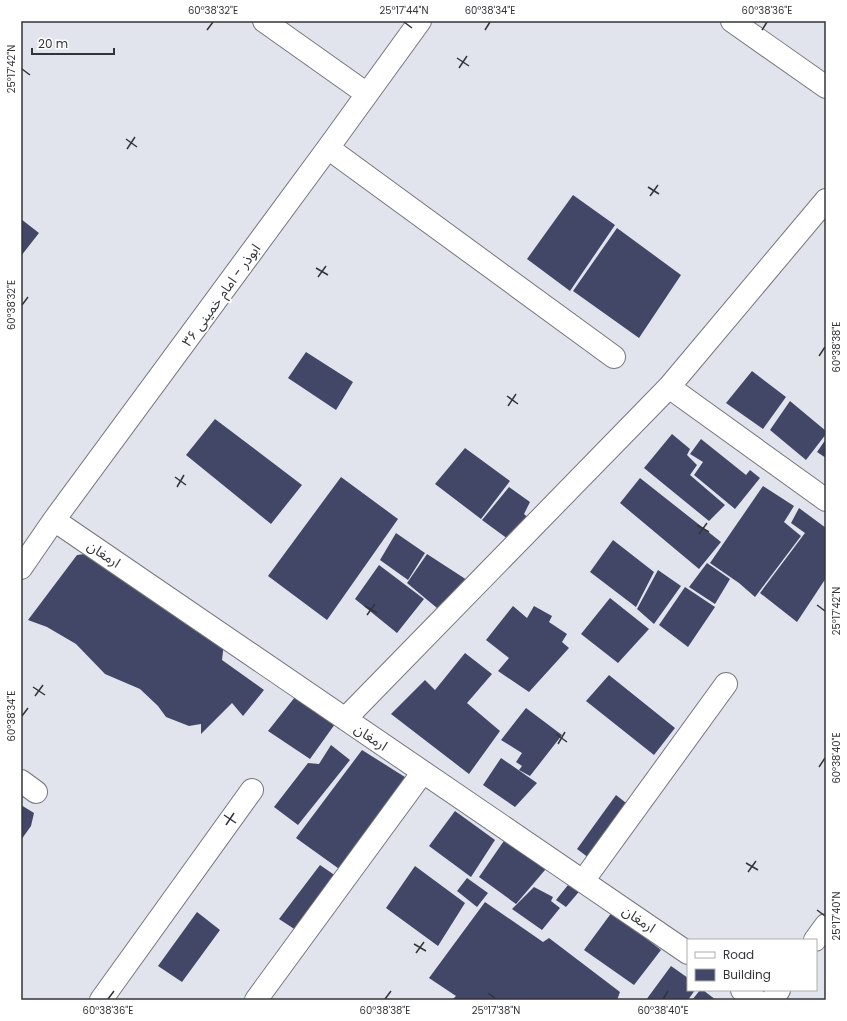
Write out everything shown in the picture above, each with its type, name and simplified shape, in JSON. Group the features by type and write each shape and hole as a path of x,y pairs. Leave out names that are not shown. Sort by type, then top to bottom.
{"street":[{"path":"264,21 367,94"},
{"name":"ابوذر - امام خمینی ۳۶","path":"21,568 54,520 420,21"},
{"path":"732,21 826,87"},
{"path":"328,148 614,357"},
{"path":"345,719 669,387 826,200"},
{"path":"669,387 826,500"},
{"name":"ارمغان","path":"54,520 687,952"},
{"path":"583,881 726,684"},
{"path":"256,1000 422,772"},
{"path":"101,1000 252,790"},
{"path":"816,939 826,925"},
{"path":"743,991 756,1000"},
{"path":"772,1000 778,991"}],"building":[{"path":"573,195 615,225 570,291 527,259"},
{"path":"21,219 39,233 21,256"},
{"path":"617,228 681,275 639,338 573,291"},
{"path":"306,352 353,382 336,410 288,378"},
{"path":"752,371 786,397 763,429 726,403"},
{"path":"790,401 826,431 826,434 806,460 770,430"},
{"path":"215,419 302,485 271,524 186,455"},
{"path":"672,434 690,449 687,455 697,465 690,475 725,505 709,521 644,468"},
{"path":"701,439 746,475 750,470 760,478 735,509 694,475 703,462 690,454"},
{"path":"826,439 826,458 817,452"},
{"path":"465,448 510,481 481,519 435,484"},
{"path":"341,477 398,519 327,620 268,576"},
{"path":"640,478 721,542 699,569 620,503"},
{"path":"763,486 794,506 784,522 801,536 755,597 739,583 710,563"},
{"path":"509,487 530,502 524,514 532,521 512,542 482,520"},
{"path":"799,508 826,528 826,578 797,622 760,593 805,533 791,523"},
{"path":"396,533 425,553 408,580 380,560"},
{"path":"613,540 654,572 636,607 590,572"},
{"path":"85,554 224,643 222,660 264,690 243,716 232,703 201,734 201,724 189,726 166,717 158,706 140,689 105,674 76,644 47,627 28,620 77,555"},
{"path":"427,554 467,580 443,613 407,583"},
{"path":"707,563 730,579 715,604 689,587"},
{"path":"379,565 424,599 397,633 355,599"},
{"path":"658,570 681,586 654,624 637,609"},
{"path":"685,587 715,607 688,647 659,625"},
{"path":"610,598 649,629 618,663 581,634"},
{"path":"513,606 527,618 534,606 552,616 549,622 567,634 562,642 569,648 529,692 498,671 509,658 486,640"},
{"path":"465,653 492,674 467,703 500,731 469,774 391,714 425,680 435,690"},
{"path":"609,675 675,728 654,755 586,701"},
{"path":"295,697 335,724 310,759 268,731"},
{"path":"526,708 562,735 530,776 519,770 522,766 516,762 522,753 501,740"},
{"path":"331,745 350,760 298,825 274,807 308,763 319,764"},
{"path":"362,750 416,784 349,876 296,838"},
{"path":"501,758 537,783 515,807 483,785"},
{"path":"616,795 640,814 601,867 577,849"},
{"path":"21,805 34,813 31,826 21,840"},
{"path":"455,811 495,840 471,877 429,846"},
{"path":"508,835 551,863 516,904 479,877"},
{"path":"320,865 346,883 305,936 279,919"},
{"path":"415,866 465,903 438,946 386,908"},
{"path":"467,878 488,893 477,907 457,891"},
{"path":"572,880 583,887 566,907 556,900"},
{"path":"534,887 553,897 551,901 560,908 542,930 512,909"},
{"path":"485,902 543,942 549,938 620,992 617,1000 452,1000 456,996 429,978"},
{"path":"615,908 624,921 661,950 634,985 584,950"},
{"path":"197,912 220,930 182,982 158,966"},
{"path":"671,966 687,977 687,991 694,991 688,1000 646,1000"},
{"path":"699,991 704,991 716,1000 692,1000"}]}
